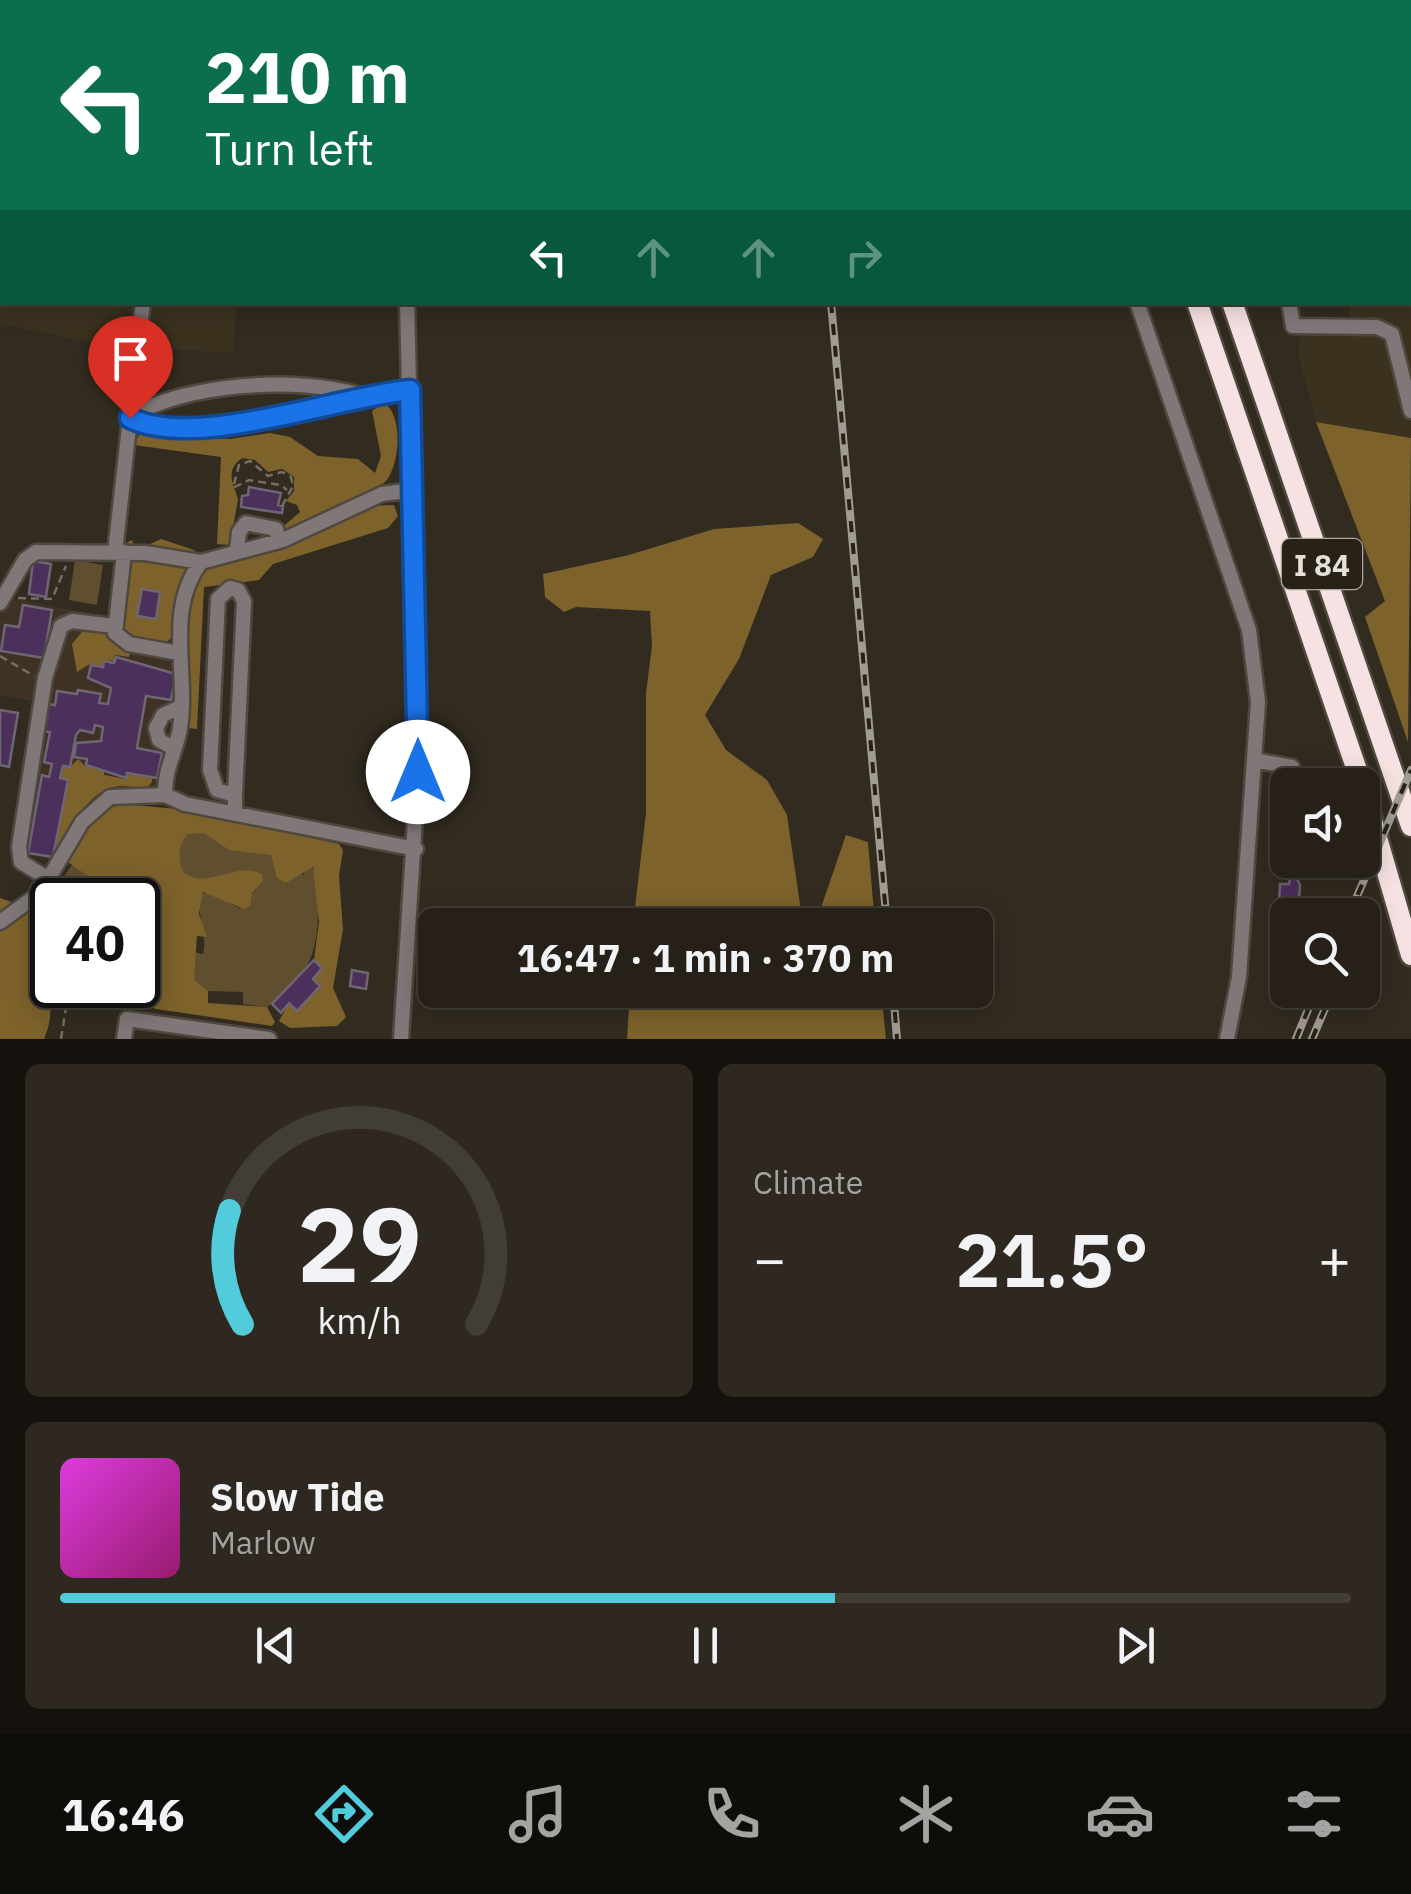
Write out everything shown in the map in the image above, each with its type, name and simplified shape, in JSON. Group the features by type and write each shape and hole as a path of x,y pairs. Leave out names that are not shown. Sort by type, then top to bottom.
{"highway":[{"name":"I 84","path":"1198,305 1356,768"},
{"name":"I 84","path":"1233,305 1411,826"},
{"name":"I 84","path":"1380,848 1411,954"}],"street":[{"path":"144,305 130,418 114,626 121,640 129,644 179,653"},
{"path":"401,1039 416,849 418,672 407,305"},
{"path":"1138,305 1249,630 1258,686 1239,977 1227,1039"},
{"path":"1289,305 1292,326 1377,327 1392,334 1411,411"},
{"path":"130,418 153,403 274,384 329,386 360,395"},
{"path":"130,418 150,427 205,426 328,406 360,395 410,390"},
{"path":"3,600 30,556 70,550 201,562 279,541 382,494 412,490"},
{"path":"237,550 239,532 246,523 276,529 279,541"},
{"path":"166,796 180,728 179,653 186,594 201,562"},
{"path":"235,795 217,790 210,770 218,599 230,588 238,590 244,601 235,813"},
{"path":"114,626 72,621 61,626 45,678 19,847 21,862 51,878 82,822 102,801 119,796 166,796 185,804 416,849"},
{"path":"173,748 159,740 156,728 162,714 180,707"},
{"path":"1254,760 1292,767"},
{"path":"0,922 30,901"},
{"path":"124,1039 127,1019 269,1039"}],"path":[{"path":"269,481 254,462 244,461 238,465 232,486 239,488 249,480 269,481 288,490"},
{"path":"269,481 282,472 291,477 293,486 282,506"},
{"path":"3,600 52,600 61,586 70,550"},
{"path":"0,656 26,674 45,678"},
{"path":"61,1039 66,1008"},
{"path":"118,1008 127,1019"}],"shaded area":[{"path":"0,305 236,305 234,353 116,347 0,324"},
{"path":"1350,305 1411,305 1411,438 1316,422 1298,354 1301,328 1349,329"},
{"path":"384,403 395,418 398,442 394,466 384,483 284,532 285,525 300,512 297,505 286,501 294,491 294,477 282,469 268,472 255,460 242,458 232,473 238,499 230,545 217,544 221,457 134,445 139,435 230,439 270,433 290,437 318,456 358,459 375,473 381,456 372,411"},
{"path":"1316,422 1411,438 1408,742 1365,617 1385,601"},
{"path":"394,505 398,516 388,528 273,564 259,580 204,587 197,729 188,728 187,621 194,589 202,575 214,563 279,549 369,506"},
{"path":"798,523 823,539 813,557 771,575 739,659 705,715 726,750 767,780 787,815 801,908 635,908 646,813 650,611 576,607 564,612 545,597 543,574 629,555 714,529"},
{"path":"161,539 194,550 197,557 173,636 167,642 136,639 124,628 122,545 132,540 136,549 152,550 150,544"},
{"path":"75,560 103,565 97,605 69,600"},
{"path":"17,599 93,614 111,631 177,656 175,701 156,716 157,740 165,753 158,791 117,788 107,793 58,861 23,855 43,745 39,744 45,703 0,696 0,609"},
{"path":"86,627 110,632 116,644 130,650 129,657 115,655 114,661 104,660 103,666 90,664 77,672 72,644"},
{"path":"78,759 85,766 104,770 104,775 126,779 128,774 152,778 152,782 147,788 114,787 95,797 78,815 55,855 68,780 61,778 64,767"},
{"path":"123,804 188,810 339,844 343,850 339,876 343,929 333,988 346,1017 337,1026 290,1028 279,1021 289,1003 297,1010 320,986 313,979 322,968 314,960 319,922 313,867 286,883 277,878 271,855 229,850 204,833 188,834 182,843 184,873 203,878 252,871 262,874 263,881 252,893 250,906 244,909 203,892 199,914 207,937 197,936 194,979 208,991 208,1003 267,1007 275,1022 272,1026 154,1008 160,1008 160,878 91,878 68,862 89,825"},
{"path":"104,817 273,830 303,875 309,866 316,871 318,912 308,964 299,979 267,1007 243,1004 243,992 208,991 194,979 193,952 203,954 204,946 201,896 207,890 239,908 256,889 202,888 160,984 160,878 63,878"},
{"path":"846,835 868,842 874,908 821,908"},
{"path":"0,898 30,913 30,957"},
{"path":"0,898 30,916 30,1008 50,1008 44,1039 0,1039"},
{"path":"629,1008 883,1008 886,1039 627,1039"}],"building":[{"path":"249,487 281,493 278,505 283,506 282,513 241,507 242,496 248,495"},
{"path":"33,561 51,564 46,597 29,594"},
{"path":"142,589 160,592 156,619 137,616"},
{"path":"23,605 52,610 44,658 1,651 5,625 19,627"},
{"path":"116,657 176,674 171,700 146,696 137,748 162,753 157,778 127,773 126,778 86,765 87,759 74,757 76,743 101,741 103,727 95,725 93,733 80,730 76,735 70,767 63,766 60,778 68,780 53,857 28,853 42,775 49,777 52,764 44,762 50,732 42,731 47,704 55,705 57,691 77,694 78,690 101,694 99,703 108,704 111,688 88,678 91,665 103,667 104,661 114,663"},
{"path":"0,710 18,713 9,767 0,765"},
{"path":"1290,878 1297,879 1299,898 1279,898 1280,884 1289,884"},
{"path":"314,960 322,968 313,979 320,986 297,1011 289,1003 281,1013 272,1004"},
{"path":"352,970 368,973 366,989 350,986"}],"railway":[{"path":"831,305 885,908"},
{"path":"1356,898 1411,770"},
{"path":"894,1008 897,1039"},
{"path":"1296,1039 1309,1008"},
{"path":"1312,1039 1325,1008"}],"route":[{"path":"130,418 150,427 205,426 328,406 360,395 410,390 418,772"}]}
